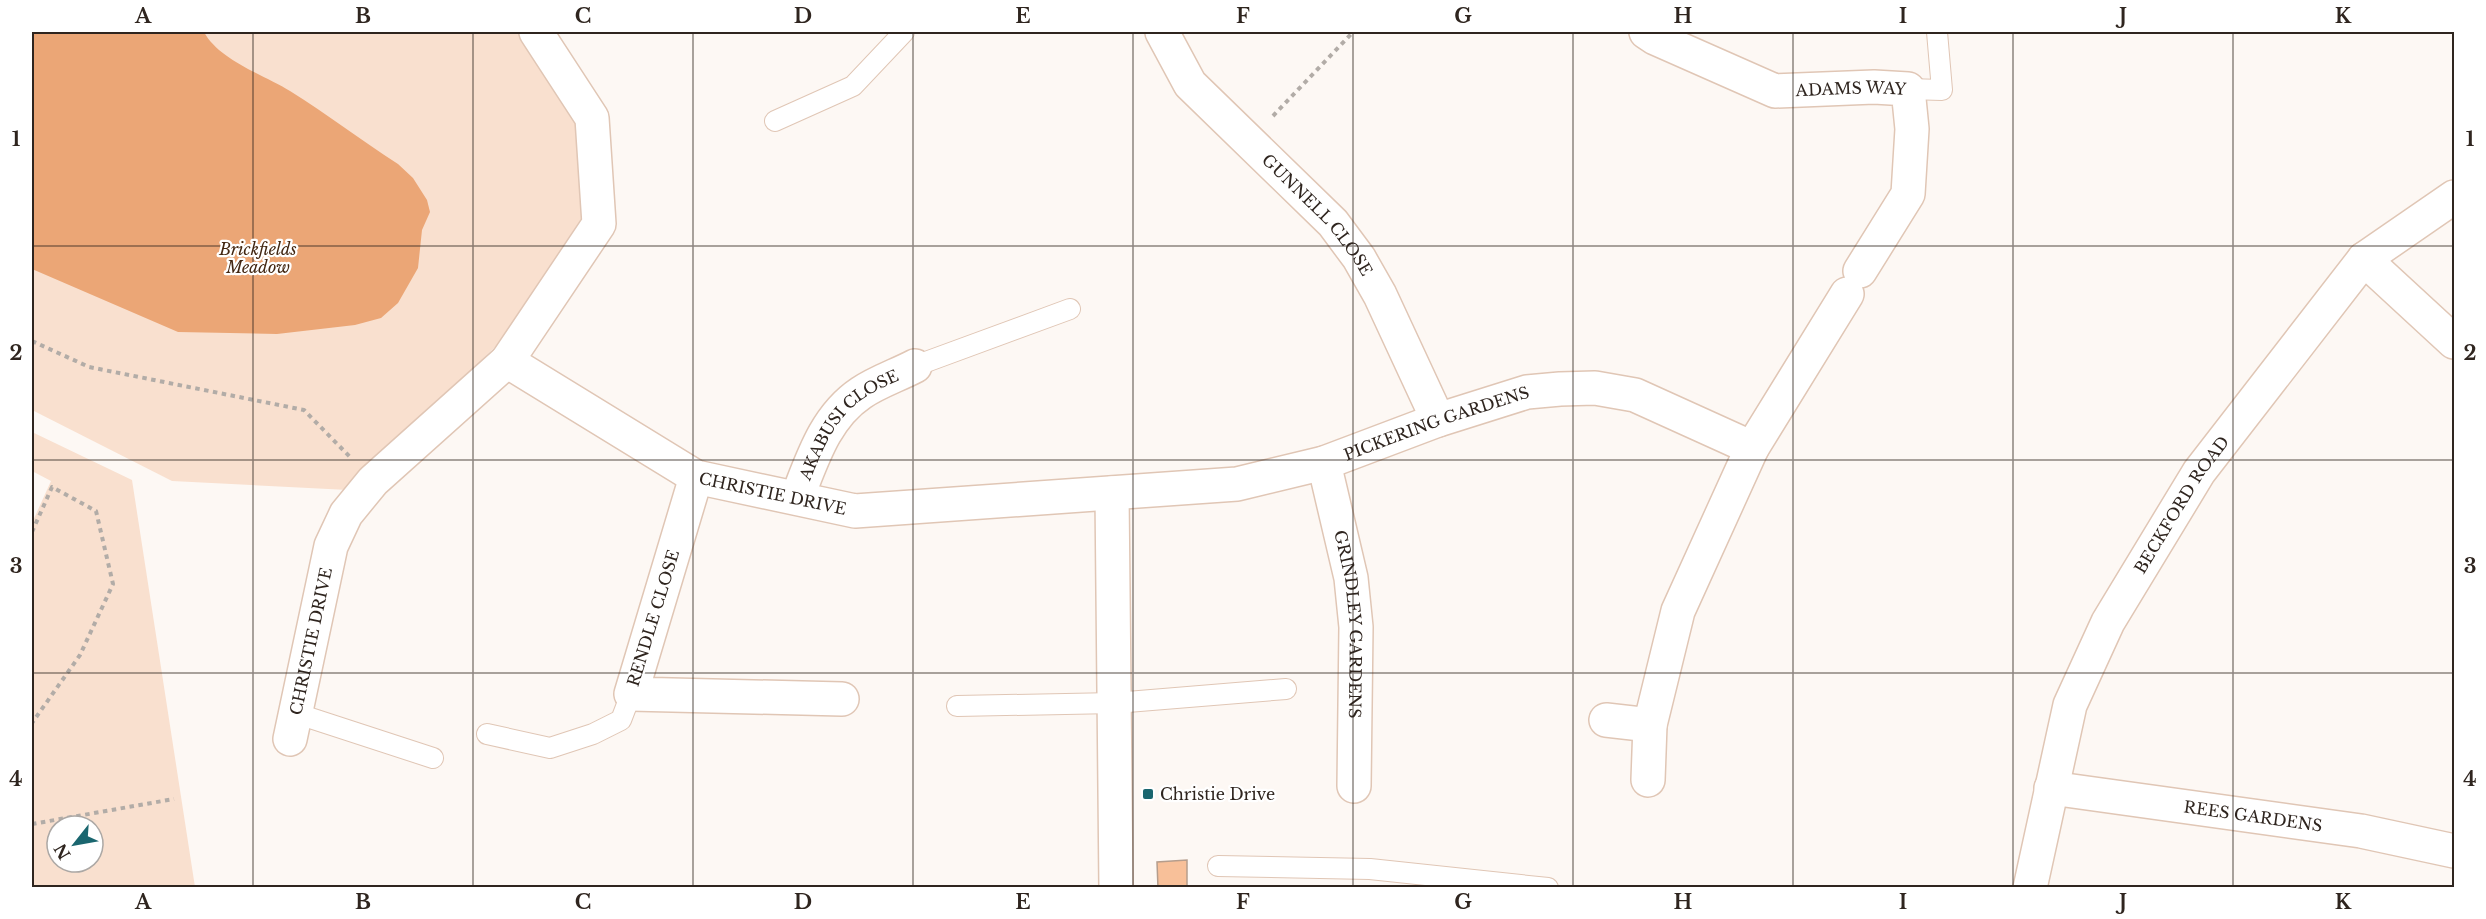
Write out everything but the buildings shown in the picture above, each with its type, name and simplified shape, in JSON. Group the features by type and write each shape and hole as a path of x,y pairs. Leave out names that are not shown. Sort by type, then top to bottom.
{"street":[{"name":"CHRISTIE DRIVE","path":"293,726 331,546 346,513 373,481 507,361 599,224 592,118 536,32"},
{"name":"GUNNELL CLOSE","path":"1162,32 1190,84 1333,223 1359,258 1380,295 1438,420"},
{"name":"ADAMS WAY","path":"1646,32 1707,63 1775,91 1874,87 1908,89 1912,129 1908,194 1752,448"},
{"name":"BECKFORD ROAD","path":"2030,888 2070,705 2108,622 2199,472 2364,259 2454,197"},
{"path":"2364,259 2454,342"},
{"name":"CHRISTIE DRIVE","path":"507,361 696,477 855,511 1112,493"},
{"name":"AKABUSI CLOSE","path":"797,498 816,451 832,420 861,393 915,366"},
{"name":"PICKERING GARDENS","path":"1112,493 1237,484 1324,463 1438,420 1527,392 1595,388 1635,395 1752,448"},
{"path":"1648,780 1650,725 1678,611 1752,448"},
{"name":"GRINDLEY GARDENS","path":"1324,463 1351,578 1356,627 1354,786"},
{"name":"RENDLE CLOSE","path":"696,477 631,694 843,699"},
{"path":"1112,493 1116,888"},
{"path":"1606,720 1650,725"},
{"name":"REES GARDENS","path":"2051,788 2361,831 2454,851"}],"lane":[{"path":"776,121 853,86 904,32"},
{"path":"1908,89 1942,90 1937,32"},
{"path":"915,366 1070,309"},
{"path":"957,706 1115,703 1286,689"},
{"path":"487,734 550,748 593,734 621,720 631,694"},
{"path":"293,726 433,758"},
{"path":"1218,866 1370,869 1548,888"}],"path":[{"path":"1250,140 1353,32"},
{"path":"32,341 89,368 304,410 373,481"},
{"path":"32,532 52,487 96,511 113,584 80,655 32,723"},
{"path":"32,824 174,799"}],"green space":[{"name":"Brickfields Meadow","path":"32,32 528,32 586,119 616,229 348,490 172,481 32,410"},
{"path":"32,432 132,480 195,887 32,887 32,523 51,481 32,471"}],"shaded area":[{"path":"32,32 204,32 220,51 231,59 290,91 398,164 413,178 427,200 430,212 422,230 418,268 398,303 381,318 355,325 277,334 178,332 32,269"}],"place":[{"name":"Christie Drive","path":"1148,794"}]}
